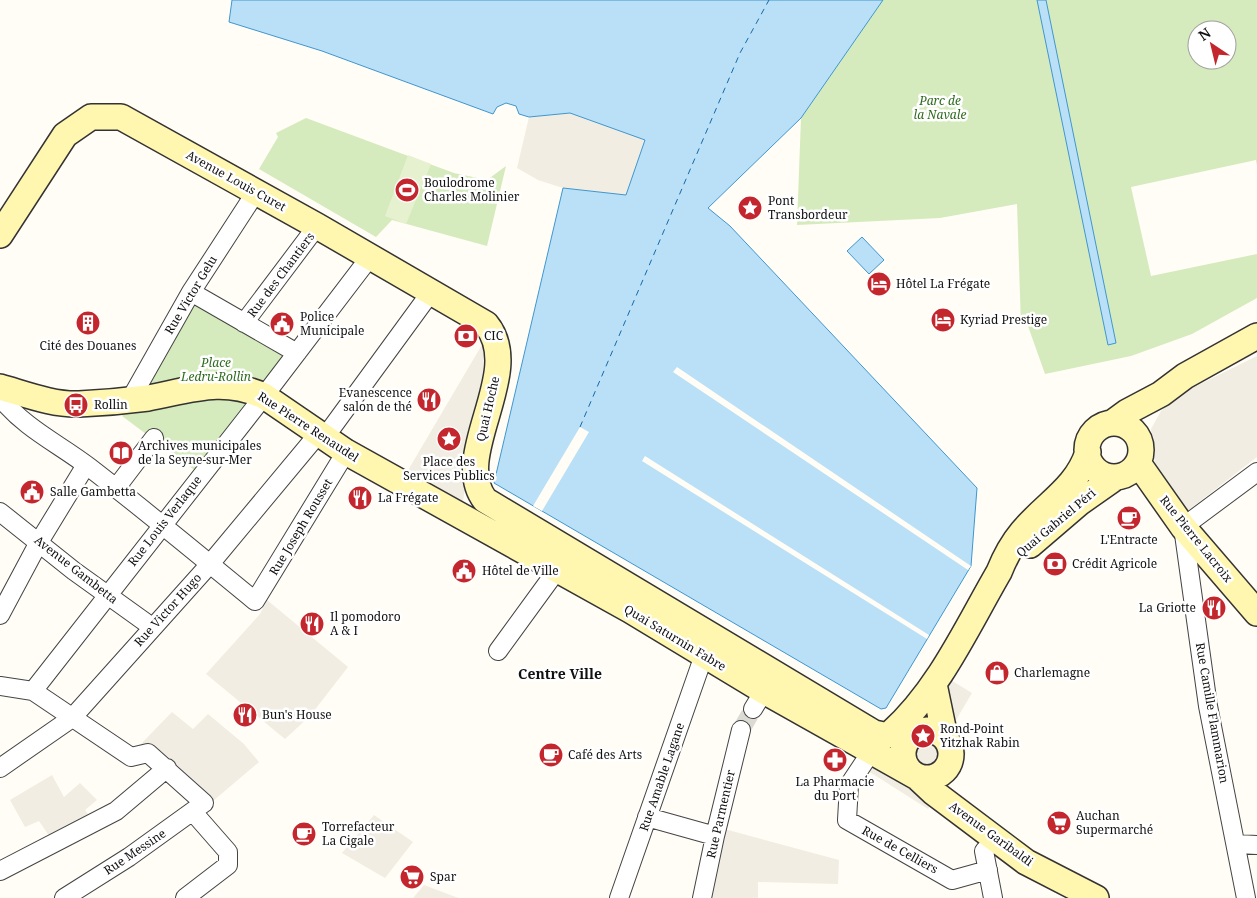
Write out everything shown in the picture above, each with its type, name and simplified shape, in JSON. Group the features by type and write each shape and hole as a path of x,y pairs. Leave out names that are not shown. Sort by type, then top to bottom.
{"main road":[{"name":"Avenue Louis Curet","path":"2,234 65,135 91,117 121,117 477,318 493,333"},
{"name":"Quai Hoche","path":"476,486 477,457 496,375 498,349 493,333"},
{"path":"1161,394 1144,423 1139,452 1124,475 1108,476 1094,467 1088,452 1091,437 1096,430 1112,423 1127,412 1161,394 1185,376 1257,336"},
{"name":"Rue Pierre Renaudel","path":"0,387 50,401 76,404 130,400 210,385 252,391 264,396 346,452 431,500"},
{"path":"1112,423 1129,427 1139,452"},
{"name":"Quai Gabriel Péri","path":"903,733 934,684 999,572 1006,553 1023,531 1077,477 1088,452"},
{"name":"Rue Pierre Lacroix","path":"1139,452 1183,527 1257,613"},
{"name":"Quai Gabriel Péri","path":"999,572 1078,503 1116,476"},
{"name":"Quai Saturnin Fabre","path":"476,486 485,500 874,733 903,733"},
{"name":"Quai Saturnin Fabre","path":"431,500 479,524 630,610 704,656 759,700 870,752 917,777"},
{"path":"903,733 908,739 903,750 903,761 909,771 917,777 936,778 949,766 952,751 945,737 934,684"},
{"path":"903,733 929,730 945,737"},
{"name":"Avenue Garibaldi","path":"917,777 933,792 1026,862 1096,898"}],"street":[{"name":"Rue Victor Gelu","path":"130,400 191,292 256,192"},
{"name":"Rue des Chantiers","path":"244,323 317,226"},
{"name":"Rue Louis Verlaque","path":"33,691 298,353 370,257"},
{"path":"191,292 298,353"},
{"name":"Rue Victor Hugo","path":"0,768 72,718 322,435 431,292"},
{"path":"0,397 9,408 43,438 86,465 163,524 210,564"},
{"path":"116,488 154,438"},
{"name":"Rue Joseph Rousset","path":"210,564 255,601 346,452"},
{"path":"0,615 39,542 86,465"},
{"path":"1183,527 1257,472"},
{"name":"Avenue Gambetta","path":"0,512 108,596 152,627"},
{"name":"Rue Camille Flammarion","path":"1183,527 1208,706 1237,844 1246,898"},
{"path":"498,651 557,570"},
{"name":"Rue Amable Lagane","path":"619,898 704,656"},
{"path":"0,686 33,691 131,757 148,753 167,768 199,807 228,852 228,865 185,898"},
{"name":"Rue Parmentier","path":"702,898 741,730"},
{"name":"Rue de Celliers","path":"870,752 849,785 847,820 952,880 988,870"},
{"path":"0,871 116,811 167,768"},
{"name":"Rue Messine","path":"64,898 129,857 199,807"},
{"path":"647,817 715,836"},
{"path":"993,898 984,851 995,839"},
{"path":"1237,844 1257,845"}],"green space":[{"name":"Parc de la Navale","path":"883,0 1257,0 1257,166 1256,160 1131,187 1151,276 1257,254 1257,298 1192,334 1131,356 1045,374 1028,326 1021,326 1017,204 940,218 797,225 801,118"},
{"path":"306,118 454,173 487,180 506,166 487,246 392,220 376,237 259,169 278,137 276,133"},
{"name":"Boulodrome Charles Molinier","path":"408,155 431,164 406,224 385,216"},
{"name":"Place Ledru-Rollin","path":"199,297 297,353 201,475 122,416"}],"shaded area":[{"path":"570,113 646,140 626,195 563,188 538,180 517,168 529,117"},
{"name":"Place des Services Publics","path":"483,343 483,371 463,501 407,472"},
{"path":"1257,356 1257,457 1186,512 1156,472 1151,429 1161,411 1174,397"},
{"path":"267,600 348,667 310,716 285,739 206,674 260,614"},
{"name":"Rond-Point Yitzhak Rabin","path":"928,666 972,693 956,720 966,753 928,809 865,769"},
{"path":"172,712 193,729 208,714 244,744 259,762 206,807 140,760 134,751"},
{"path":"52,775 64,797 80,783 97,800 85,810 91,818 54,843 39,821 25,827 10,800"},
{"path":"374,815 413,842 385,878 342,853"},
{"path":"717,827 839,860 838,884 758,882 758,898 704,898"},
{"path":"424,885 453,896 459,898 413,898"}],"water":[{"path":"232,0 883,0 801,118 708,208 730,226 977,488 971,566 886,708 881,709 494,483 563,188 626,195 645,140 570,113 529,117 519,114 516,106 506,103 497,107 493,114 322,51 229,22"},
{"path":"1037,0 1046,0 1116,343 1108,345"},
{"path":"862,237 884,260 869,274 847,251"}],"pier":[{"path":"677,367 971,566 968,570 673,372"},
{"path":"580,427 589,432 542,511 533,506"},
{"path":"645,456 929,635 927,639 642,461"}],"ferry route":[{"path":"580,427 740,53 769,0"}],"tunnel":[{"path":"741,730 753,709"}],"place":[{"name":"Boulodrome Charles Molinier","path":"407,190"},
{"name":"Pont Transbordeur","path":"750,208"},
{"name":"Hôtel La Frégate","path":"879,284"},
{"name":"Kyriad Prestige","path":"943,320"},
{"name":"Cité des Douanes","path":"88,323"},
{"name":"Police Municipale","path":"282,324"},
{"name":"CIC","path":"466,336"},
{"name":"Evanescence salon de thé","path":"429,400"},
{"name":"Rollin","path":"76,405"},
{"name":"Place des Services Publics","path":"449,439"},
{"name":"Archives municipales de la Seyne-sur-Mer","path":"121,453"},
{"name":"Salle Gambetta","path":"32,492"},
{"name":"La Frégate","path":"360,498"},
{"name":"L'Entracte","path":"1129,518"},
{"name":"Crédit Agricole","path":"1055,564"},
{"name":"Hôtel de Ville","path":"464,571"},
{"name":"La Griotte","path":"1214,608"},
{"name":"Il pomodoro A & I","path":"312,624"},
{"name":"Charlemagne","path":"997,673"},
{"name":"Bun's House","path":"245,715"},
{"name":"Rond-Point Yitzhak Rabin","path":"923,736"},
{"name":"Café des Arts","path":"551,755"},
{"name":"La Pharmacie du Port","path":"835,760"},
{"name":"Auchan Supermarché","path":"1059,823"},
{"name":"Torrefacteur La Cigale","path":"304,834"},
{"name":"Spar","path":"412,877"}],"district":[{"name":"Centre Ville","path":"560,674"}]}
